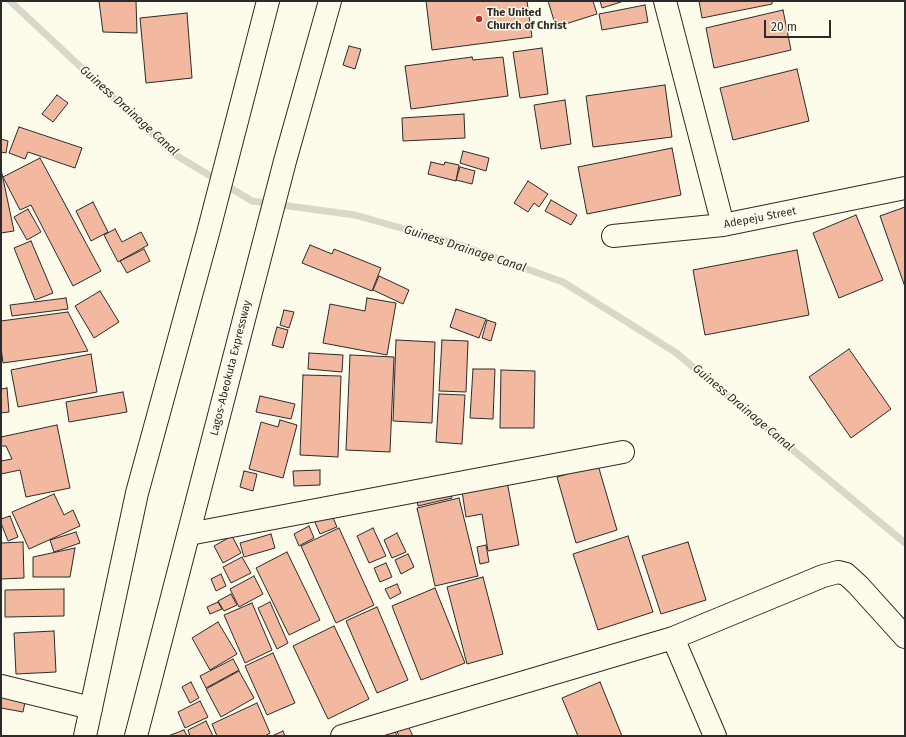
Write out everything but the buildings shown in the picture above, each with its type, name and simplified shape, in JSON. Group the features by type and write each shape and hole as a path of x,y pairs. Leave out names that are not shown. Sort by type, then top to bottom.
{"main road":[{"path":"85,736 137,493 208,233 268,1"},
{"name":"Lagos-Abeokuta Expressway","path":"136,736 284,161 330,1"},
{"path":"665,1 723,225"},
{"name":"Adepeju Street","path":"613,236 723,225 905,188"},
{"path":"189,534 623,452"},
{"path":"342,736 674,638 823,576 838,572 846,574 858,584 905,637"},
{"path":"674,638 715,736"},
{"path":"1,686 91,708"}],"waterway":[{"name":"Guiness Drainage Canal","path":"10,1 174,154 252,201 355,215 454,243 563,282 675,352 905,543"}],"place":[{"name":"The United Church of Christ","path":"479,19"}]}
